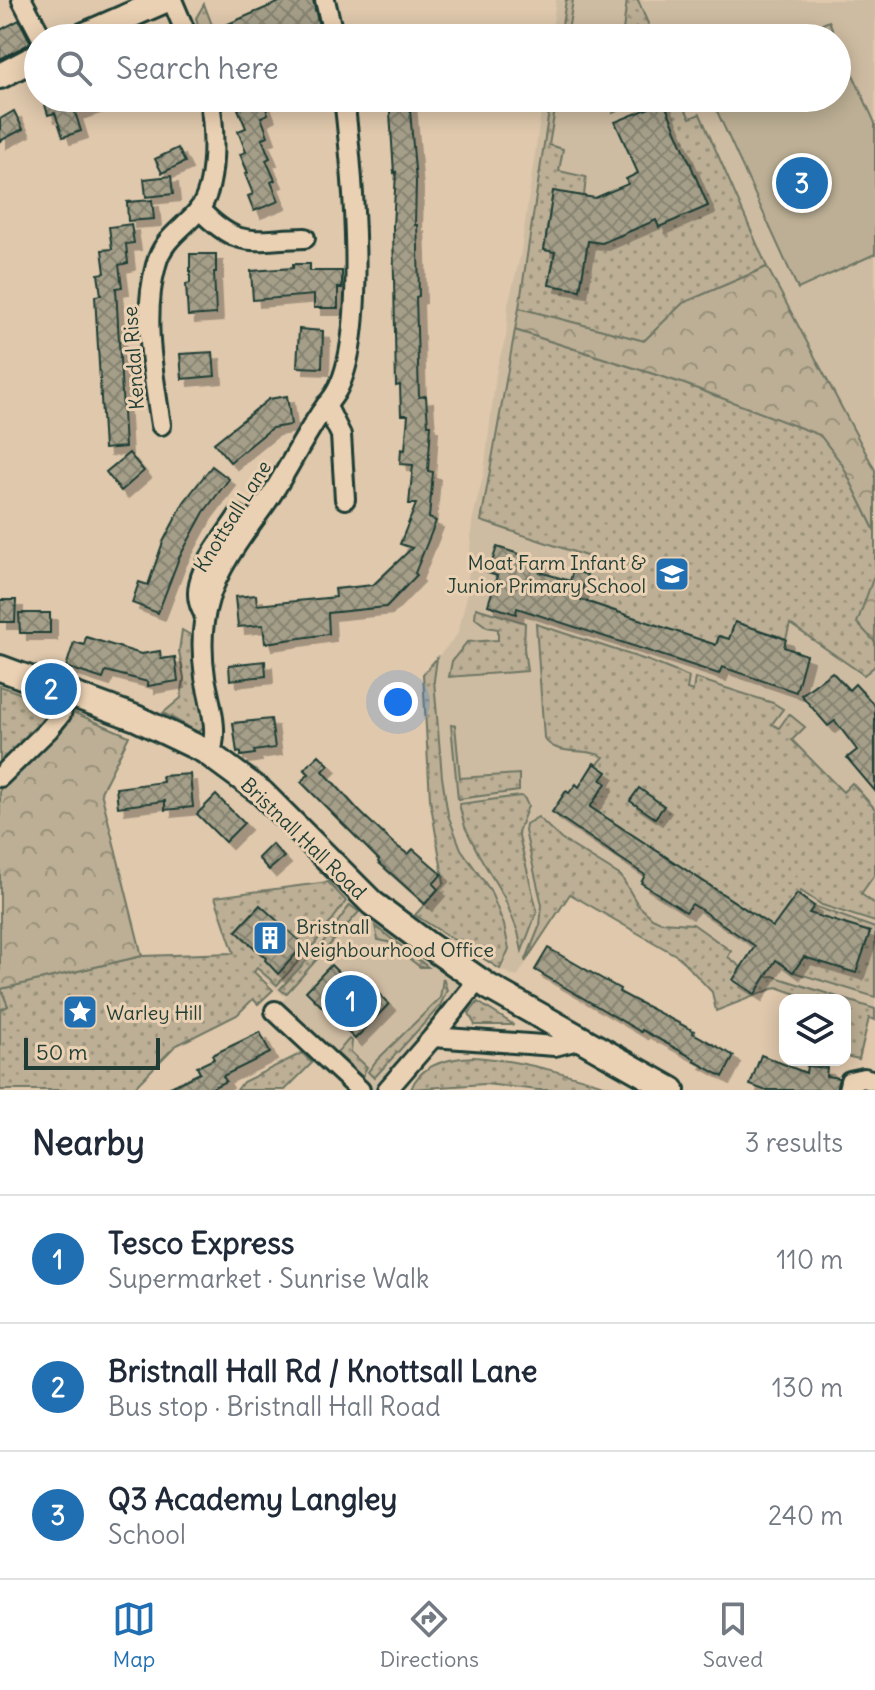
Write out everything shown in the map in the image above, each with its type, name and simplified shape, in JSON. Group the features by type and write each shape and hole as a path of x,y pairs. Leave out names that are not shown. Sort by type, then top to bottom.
{"street":[{"path":"22,0 35,24"},
{"path":"110,24 165,0"},
{"path":"172,0 182,24"},
{"path":"325,0 331,24"},
{"path":"0,76 24,63"},
{"name":"Kendal Rise","path":"161,425 150,340 156,263 174,233 199,209 209,191 213,128 211,112"},
{"name":"Knottsall Lane","path":"210,754 214,730 202,637 214,569 235,530 336,393 353,342 354,253 351,161 346,112"},
{"path":"199,209 215,226 243,241 305,238"},
{"path":"326,405 341,435 345,499"},
{"name":"Bristnall Hall Road","path":"0,668 157,727 210,754 262,793 372,903 478,980 672,1090"},
{"path":"0,777 61,714 66,691"},
{"path":"387,1090 478,980"},
{"path":"275,1011 360,1090"},
{"path":"433,1037 555,1046 582,1039"},
{"path":"848,1090 850,1081 856,1078 875,1081"}],"shaded area":[{"name":"Moat Farm Infant & Junior Primary School","path":"556,0 875,0 875,1020 851,1004 851,994 796,994 777,987 716,1011 712,992 679,957 570,894 517,977 499,969 415,915 444,883 430,799 423,674 457,635 467,596 472,522 484,472 497,367 506,337 508,305 520,257 541,112 851,112 851,24 553,24"},
{"path":"339,871 478,980 387,1090 360,1090 274,1011 300,980 284,996 235,953 215,897 328,882"}],"green space":[{"path":"566,0 573,0 569,24 562,24"},
{"path":"627,0 638,0 648,24 624,24"},
{"path":"204,4 212,24 198,24 196,18"},
{"path":"851,70 875,123 875,254 798,289 717,112 851,112"},
{"path":"549,112 555,112 549,145 563,149 559,171 586,177 584,196 553,192 544,250 555,252 549,285 580,290 588,241 602,243 656,220 659,227 708,206 667,112 687,112 690,118 700,114 767,267 683,303 644,341 519,308"},
{"path":"767,267 875,470 875,531 842,464 820,435 682,383 515,330 519,308 644,341 683,303"},
{"path":"515,330 682,383 820,435 842,464 875,531 875,666 864,675 790,624 786,639 735,622 729,639 720,636 716,645 579,599 592,558 481,521"},
{"path":"875,573 875,642 857,623"},
{"path":"476,608 525,623 527,671 449,677 452,661 467,642 498,640 498,629 487,627 475,618"},
{"path":"536,624 689,677 687,689 693,691 695,678 773,703 783,709 772,724 779,728 789,714 805,727 792,740 843,792 852,783 875,809 875,874 861,894 875,904 875,922 822,905 801,891 773,927 590,807 606,783 601,780 597,765 604,757 556,748 544,738","holes":["639,789 664,806 655,818 630,800"]},
{"path":"182,630 196,638 205,727 198,732 163,713 181,698 184,678 179,651"},
{"path":"437,658 434,680 448,815 461,849 490,890 504,925 509,949 500,969 415,915 444,883 430,799 423,674"},
{"path":"0,686 52,705 42,725 0,770"},
{"path":"68,710 129,736 101,792 142,956 1,989 8,1006 0,1010 0,782"},
{"path":"451,725 455,725 460,778 519,774 519,791 458,799"},
{"path":"524,797 528,806 518,832 537,911 522,951 504,897 465,827 459,804"},
{"path":"538,817 561,839 621,876 638,905 652,918 661,922 693,924 731,951 728,957 741,967 734,980 755,994 765,977 773,976 829,994 796,994 777,987 716,1011 712,992 679,957 570,894 525,962 540,925 542,905 526,824"},
{"path":"328,882 346,901 316,942 277,985 257,968 254,972 273,990 258,1004 253,999 237,1015 175,1046 132,1090 0,1090 0,1010 8,1006 0,989 142,956 234,953 215,897"},
{"path":"350,905 359,912 286,994 280,989 321,945"},
{"path":"814,906 875,928 875,997 793,972 804,957 856,972 870,932 808,915"},
{"path":"375,926 428,967 420,967 388,942 378,940"},
{"path":"443,978 447,990 440,1006 374,1078 368,1072 376,1061 440,998"},
{"path":"851,1001 875,1009 875,1020 869,1018 859,1059 851,1057"},
{"path":"478,1002 513,1025 475,1025 469,1013"},
{"path":"349,1039 352,1041 351,1052 367,1067 362,1077 337,1053"},
{"path":"302,1053 312,1063 285,1090 237,1090 243,1082"},
{"path":"474,1057 530,1065 620,1090 538,1090 485,1084 411,1089 415,1080 428,1068 445,1061"}],"building":[{"path":"284,0 313,0 318,24 228,24"},
{"path":"19,20 24,30 24,47 0,59 0,30"},
{"path":"14,111 23,129 0,141 0,119"},
{"path":"47,112 75,112 81,131 63,137 55,113 48,115"},
{"path":"239,112 267,112 261,117 268,136 262,139 270,158 266,160 275,180 271,182 279,201 254,211 248,196 253,194 245,174 248,173 240,154 246,152 238,131 246,128"},
{"path":"390,112 410,112 416,182 419,397 426,396 428,425 431,425 428,471 433,472 429,518 436,521 415,573 417,575 386,607 328,613 329,634 265,643 263,625 238,627 235,597 256,595 257,605 336,597 335,589 373,585 412,548 400,544 416,504 409,504 413,465 400,464 401,449 405,450 408,415 401,415 400,385 396,386 394,173"},
{"path":"640,112 668,112 708,206 659,227 656,220 602,243 588,241 580,290 549,285 555,252 544,250 553,191 595,198 628,184 626,179 638,173 615,122"},
{"path":"178,148 185,162 162,173 155,159"},
{"path":"171,176 173,194 146,197 144,179"},
{"path":"152,200 154,219 128,221 127,202"},
{"path":"131,224 134,243 126,244 128,263 119,265 122,287 116,288 125,447 104,449 95,296 101,295 98,274 105,273 102,250 112,249 109,227"},
{"path":"190,254 216,254 216,314 188,316 186,284 190,283"},
{"path":"293,264 310,264 310,271 342,271 338,308 314,308 314,295 253,300 251,271 293,268"},
{"path":"299,329 323,331 322,368 297,367"},
{"path":"213,352 215,376 182,379 180,354"},
{"path":"287,396 291,425 272,428 230,462 214,443 269,399"},
{"path":"129,453 144,471 121,491 106,472"},
{"path":"212,466 229,479 204,512 179,558 158,613 132,603 139,582 148,585 163,542 184,502"},
{"path":"497,547 544,562 540,572 570,581 573,570 587,575 579,599 716,645 719,636 729,639 735,622 786,639 784,647 806,655 796,692 722,667 719,674 517,608 516,614 488,605 497,576 488,573"},
{"path":"0,600 16,600 15,622 0,622"},
{"path":"19,613 50,613 50,633 20,633"},
{"path":"86,637 141,654 160,651 161,659 175,657 178,681 148,686 148,682 106,671 103,679 66,667 74,642 84,645"},
{"path":"265,661 266,676 230,680 229,665"},
{"path":"832,672 849,690 855,684 875,706 875,791 847,758 857,750 835,721 828,726 801,695"},
{"path":"271,719 275,748 241,756 241,752 237,753 233,723"},
{"path":"319,755 329,765 323,771 358,810 394,844 408,854 413,849 442,874 433,884 438,889 425,904 378,862 301,782 309,774 304,769"},
{"path":"594,763 607,772 601,780 606,783 590,807 773,927 797,894 814,906 809,913 870,932 856,973 804,957 793,972 776,960 755,994 733,980 755,946 692,904 686,912 641,883 645,875 552,812 566,791 569,793 576,784 579,787"},
{"path":"190,774 193,807 165,810 165,801 118,807 116,788 163,782 162,776"},
{"path":"639,788 664,806 655,818 630,801"},
{"path":"216,795 244,823 225,842 197,814"},
{"path":"272,844 284,857 269,870 258,858"},
{"name":"Bristnall Neighbourhood Office","path":"260,905 304,945 278,974 266,958 236,931"},
{"path":"548,948 734,1056 723,1077 535,970"},
{"path":"331,965 349,983 358,973 389,1004 355,1039 306,991"},
{"path":"260,1032 270,1053 223,1076 226,1081 208,1090 164,1090 200,1073 197,1067 214,1059 212,1055"},
{"path":"761,1055 779,1062 779,1066 806,1073 807,1066 827,1068 826,1076 839,1078 836,1090 764,1090 750,1085"}],"place":[{"name":"Q3 Academy Langley","path":"802,183"},
{"name":"Moat Farm Infant & Junior Primary School","path":"672,574"},
{"name":"Bristnall Hall Rd / Knottsall Lane","path":"51,689"},
{"name":"Bristnall Neighbourhood Office","path":"270,938"},
{"name":"Tesco Express","path":"351,1001"},
{"name":"Warley Hill","path":"80,1012"}]}
